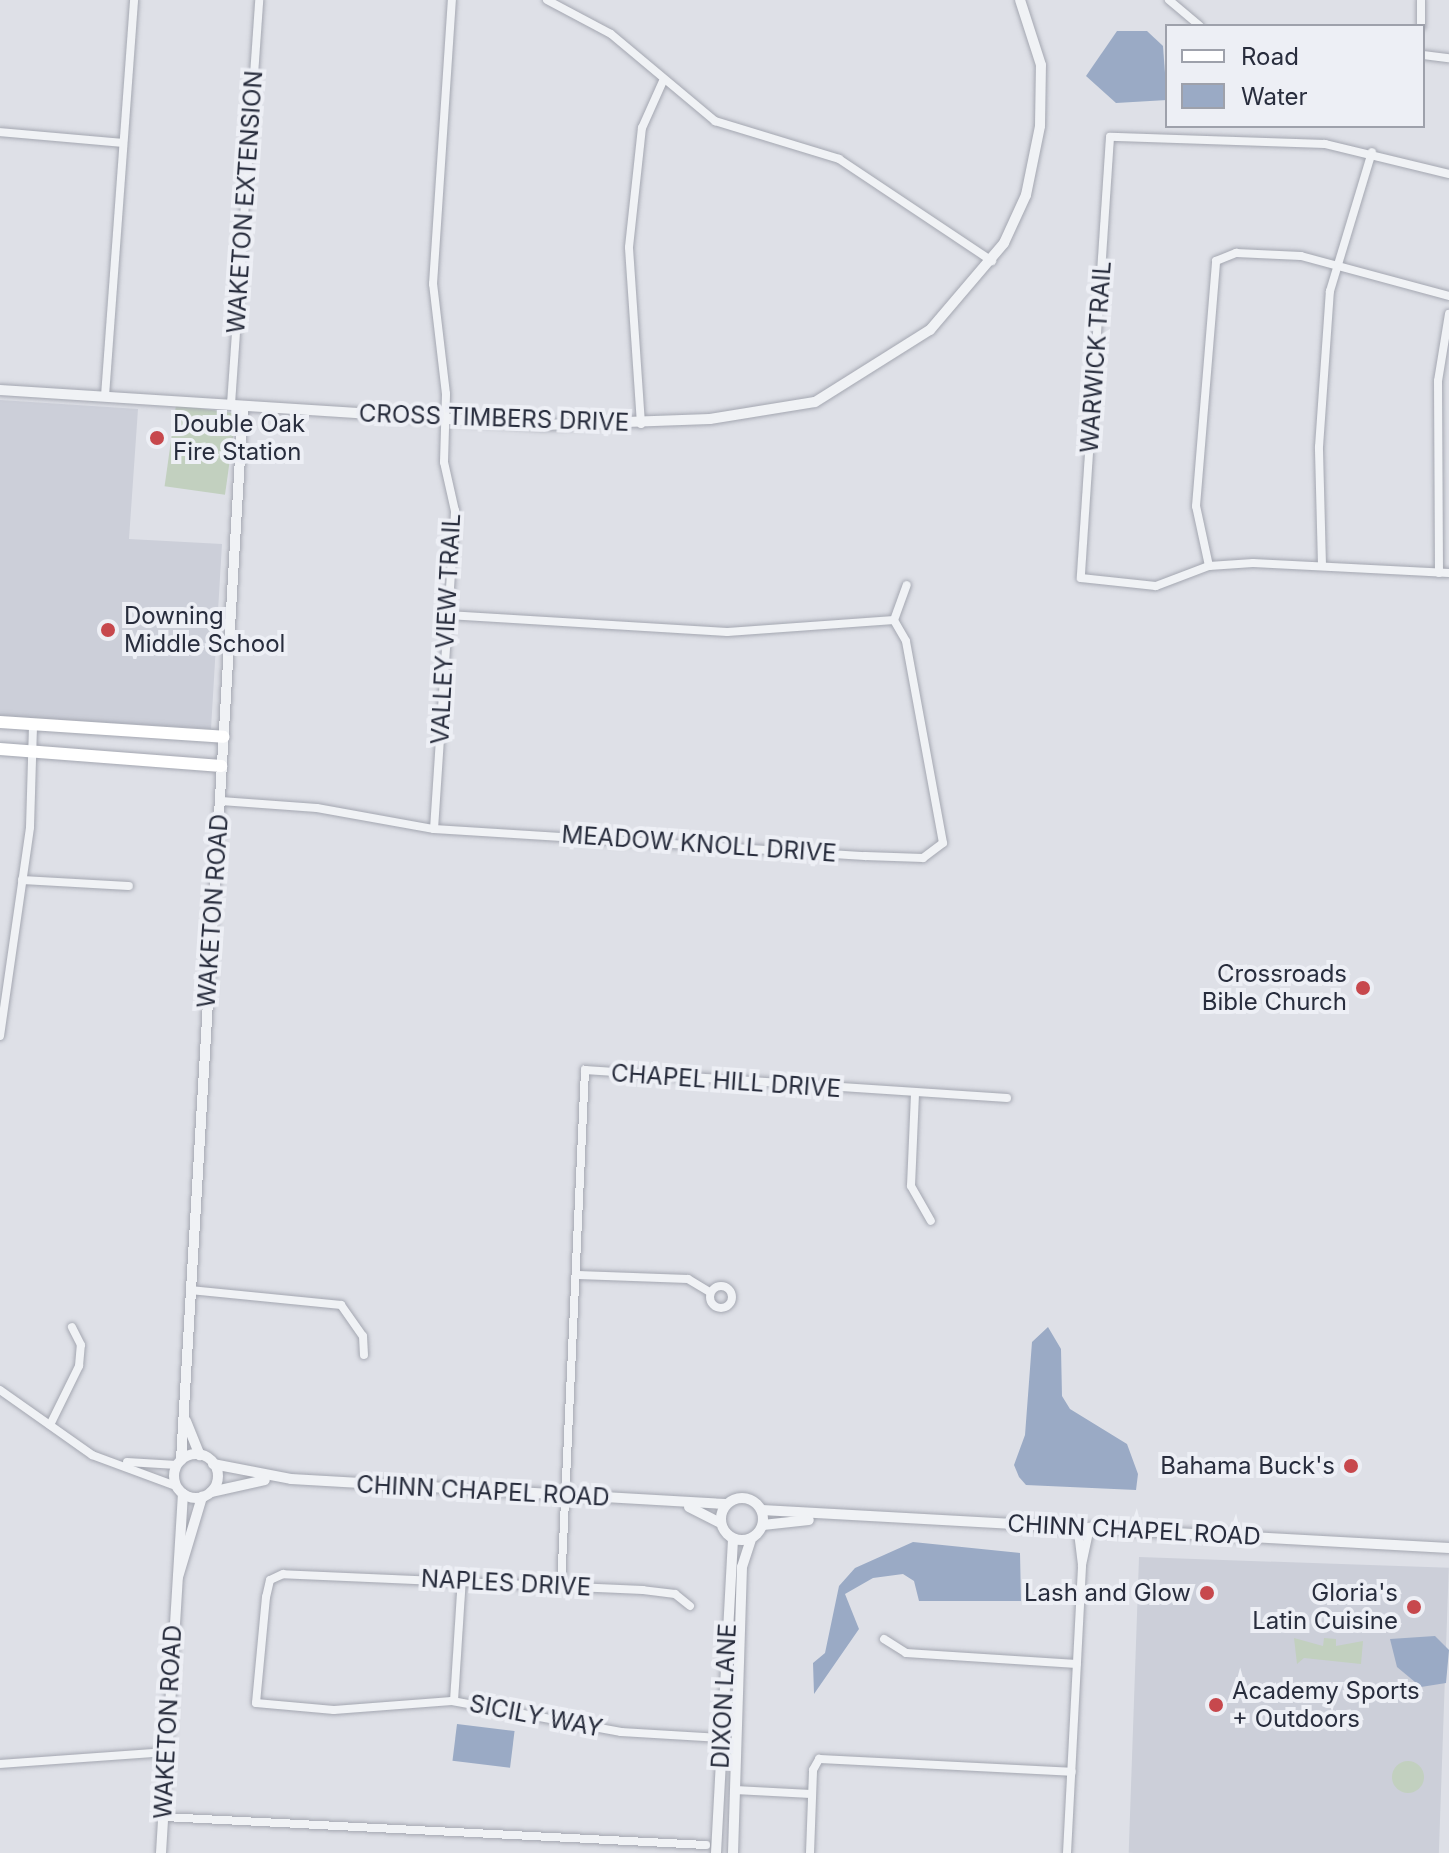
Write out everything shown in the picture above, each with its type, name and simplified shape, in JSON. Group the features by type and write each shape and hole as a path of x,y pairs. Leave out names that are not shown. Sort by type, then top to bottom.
{"main road":[{"path":"0,722 223,737"},
{"path":"0,749 221,766"}],"street":[{"path":"105,396 134,0"},
{"name":"WAKETON EXTENSION","path":"231,404 259,0"},
{"name":"VALLEY VIEW TRAIL","path":"434,829 455,511 433,284 452,0"},
{"path":"547,0 611,34 663,81 715,121 839,159 992,261"},
{"name":"CROSS TIMBERS DRIVE","path":"0,390 445,419 641,424 815,402 930,330 992,261 1026,195 1040,126 1041,65 1020,0"},
{"path":"1169,0 1198,24"},
{"path":"1421,0 1421,24"},
{"path":"1425,55 1449,58"},
{"path":"641,424 629,247 642,128 663,81"},
{"path":"0,132 123,143"},
{"name":"WARWICK TRAIL","path":"1209,566 1156,586 1081,578 1110,137 1240,138 1372,152"},
{"path":"1322,565 1319,447 1338,263 1372,152 1449,174"},
{"path":"1449,296 1338,263 1223,255 1213,275 1196,506 1209,566 1322,565 1449,573"},
{"path":"1439,573 1438,381 1449,314"},
{"name":"WAKETON ROAD","path":"161,1853 179,1463 243,406"},
{"path":"448,615 727,632 894,620 907,585"},
{"name":"MEADOW KNOLL DRIVE","path":"221,801 317,808 434,829 932,854 943,843 945,823 906,641 894,620"},
{"path":"0,1036 22,880 33,725"},
{"path":"22,880 129,886"},
{"name":"CHAPEL HILL DRIVE","path":"561,1587 578,1275 585,1070 1007,1098"},
{"path":"915,1094 911,1186 931,1221"},
{"path":"578,1275 688,1279 710,1292"},
{"path":"190,1290 341,1305 363,1336 364,1355"},
{"path":"50,1425 79,1366 81,1345 72,1327"},
{"path":"0,1390 50,1425 114,1463 179,1490"},
{"name":"WAKETON ROAD","path":"183,1415 200,1455"},
{"path":"114,1463 179,1463 200,1455 213,1464"},
{"name":"WAKETON ROAD","path":"175,1591 207,1494 213,1464"},
{"name":"CHINN CHAPEL ROAD","path":"213,1464 291,1479 725,1504"},
{"name":"CHINN CHAPEL ROAD","path":"179,1490 207,1494 291,1479"},
{"path":"748,1499 762,1510 763,1525 751,1540 733,1539 721,1523 725,1504 748,1499"},
{"name":"CHINN CHAPEL ROAD","path":"675,1503 721,1523"},
{"name":"CHINN CHAPEL ROAD","path":"762,1510 818,1518 1077,1526 1449,1548"},
{"name":"CHINN CHAPEL ROAD","path":"763,1525 818,1518"},
{"path":"1077,1526 1082,1565"},
{"path":"1067,1853 1082,1565 1090,1527"},
{"name":"DIXON LANE","path":"716,1853 733,1539"},
{"name":"DIXON LANE","path":"733,1853 742,1567 751,1540"},
{"name":"NAPLES DRIVE","path":"256,1703 270,1580 283,1574 462,1578 675,1594 690,1606"},
{"path":"454,1701 462,1578"},
{"path":"884,1639 906,1653 1077,1664"},
{"name":"SICILY WAY","path":"256,1703 334,1710 454,1701 621,1732 721,1738"},
{"path":"0,1764 167,1752"},
{"path":"810,1853 811,1794 819,1759 1072,1772"},
{"path":"735,1790 811,1794"},
{"path":"164,1817 706,1845"}],"shaded area":[{"name":"Downing Middle School","path":"0,400 138,409 129,539 222,544 211,729 0,716"},
{"path":"1139,1557 1449,1568 1439,1853 1129,1853"}],"green space":[{"path":"176,405 236,413 225,495 165,486"},
{"path":"1294,1638 1323,1646 1324,1638 1336,1639 1336,1646 1363,1641 1361,1664 1304,1658 1297,1664"},
{"path":"1408,1761 1419,1766 1424,1777 1419,1788 1408,1793 1397,1788 1392,1777 1397,1766"}],"water":[{"path":"1117,31 1147,31 1163,46 1165,100 1116,103 1086,76"},
{"path":"1048,1327 1061,1349 1062,1396 1070,1409 1127,1444 1138,1474 1136,1490 1026,1485 1019,1477 1014,1465 1025,1435 1032,1342"},
{"path":"913,1542 1020,1553 1021,1601 919,1601 914,1581 903,1574 873,1578 845,1594 859,1629 814,1694 813,1663 825,1653 839,1586 855,1568"},
{"path":"1435,1636 1449,1650 1446,1683 1421,1687 1397,1667 1390,1639"},
{"path":"457,1724 515,1731 510,1768 452,1761"}],"place":[{"name":"Double Oak Fire Station","path":"157,438"},
{"name":"Downing Middle School","path":"108,630"},
{"name":"Crossroads Bible Church","path":"1363,988"},
{"name":"Bahama Buck's","path":"1351,1466"},
{"name":"Lash and Glow","path":"1207,1593"},
{"name":"Gloria's Latin Cuisine","path":"1414,1607"},
{"name":"Academy Sports + Outdoors","path":"1216,1705"}]}
